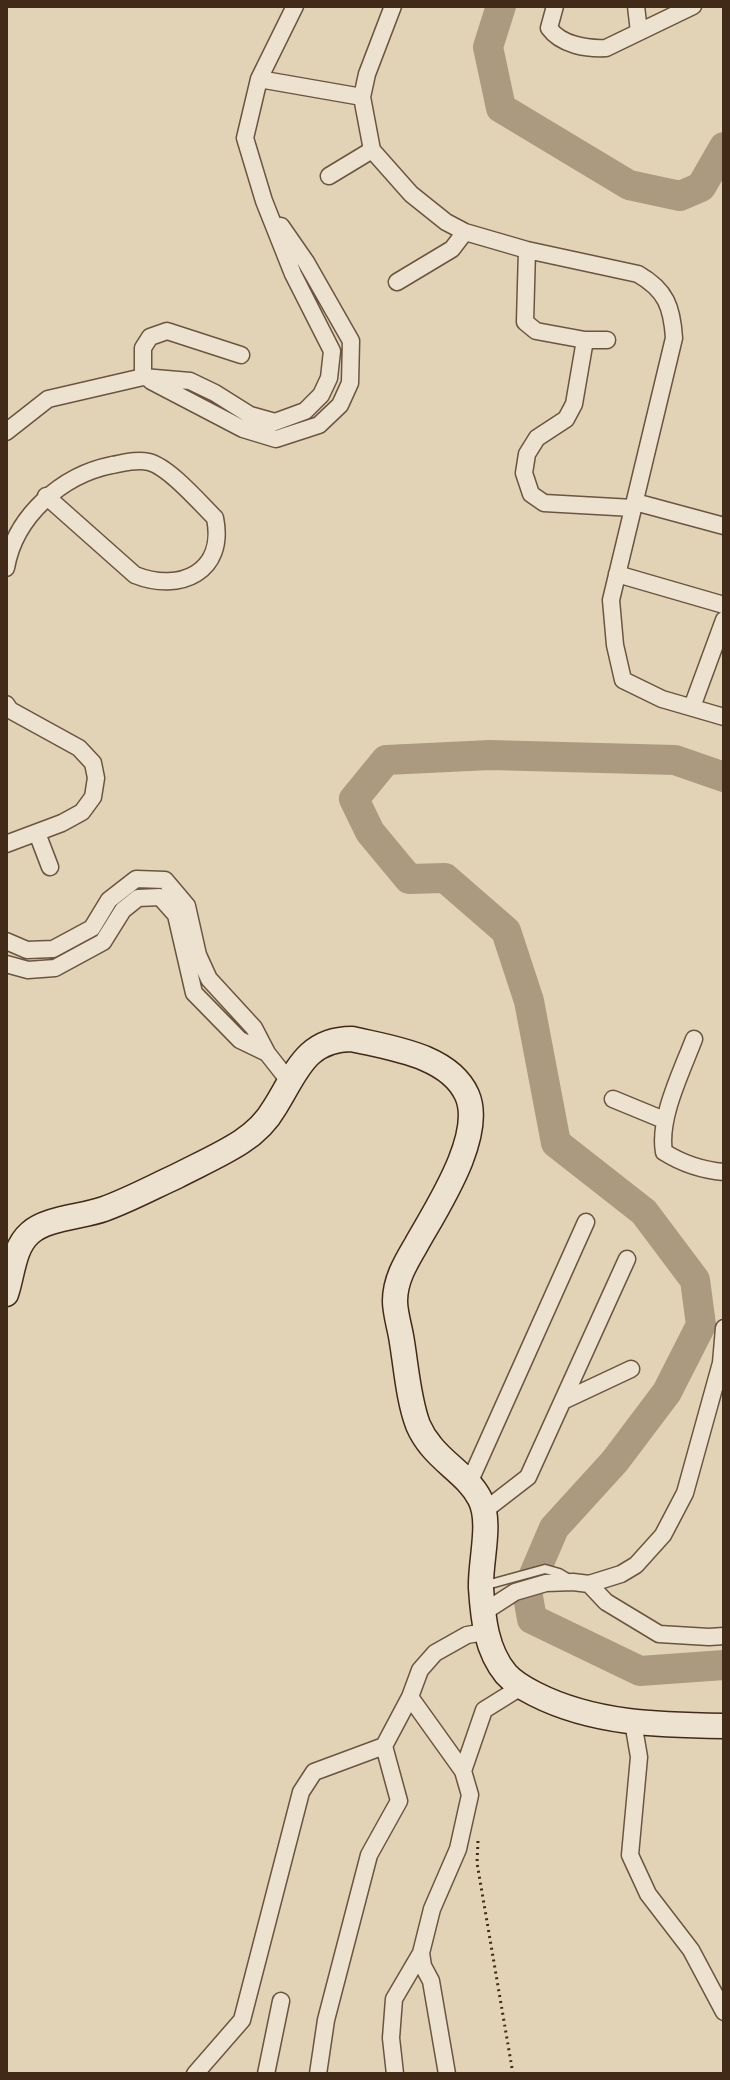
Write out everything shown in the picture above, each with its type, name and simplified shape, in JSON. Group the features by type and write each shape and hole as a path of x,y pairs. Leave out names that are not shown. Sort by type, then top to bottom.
{"main road":[{"path":"6,1294 20,1243 31,1231 47,1222 104,1209 243,1141 261,1126 306,1057 317,1047 328,1042 352,1039 427,1059 447,1069 467,1096 471,1113 470,1129 460,1163 403,1266 395,1302 419,1427 430,1445 469,1483 484,1511 481,1587 484,1622 495,1658 507,1675 521,1687 576,1711 633,1722 724,1726"}],"street":[{"path":"6,432 48,399 143,377 243,429 276,439 319,425 340,405 350,383 351,341 306,262 264,201 245,138 259,79 295,6"},
{"path":"393,6 367,74 362,97 372,150 411,194 446,222 465,232 527,250 638,274 654,282 666,298 673,315 674,338 611,600 615,645 623,680 662,699 724,717"},
{"path":"555,6 549,28 553,34 585,47 606,48 693,6"},
{"path":"636,6 639,32"},
{"path":"259,79 362,97"},
{"path":"329,176 372,150"},
{"path":"397,282 452,249 465,232"},
{"path":"527,250 525,322 536,331 585,340 607,340"},
{"path":"143,377 143,348 150,337 167,331 241,355"},
{"path":"585,340 574,404 566,419 537,438 527,454 524,473 531,494 544,503 634,505 724,526"},
{"path":"6,568 21,529 46,496 90,470 132,461 148,462 162,468 215,518 217,541 210,562 201,571 182,579 149,581 135,575 46,496"},
{"path":"617,574 724,605"},
{"path":"692,707 724,620"},
{"path":"6,704 10,710 79,748 93,763 96,778 93,797 82,812 6,844"},
{"path":"37,833 50,867"},
{"path":"6,941 27,950 53,949 92,928 109,900 136,879 165,880 187,906 198,955 209,979 254,1028 267,1053 289,1081"},
{"path":"6,964 28,970 55,968 103,942 123,910 138,898 160,897 176,915 194,993 240,1040 267,1053"},
{"path":"194,993 209,979"},
{"path":"694,1039 664,1120 664,1152 680,1163 724,1172"},
{"path":"613,1099 664,1120"},
{"path":"469,1483 586,1222"},
{"path":"484,1511 528,1477 627,1259"},
{"path":"195,2074 242,2020 301,1792 314,1772 384,1746 410,1697 420,1670 435,1653 484,1622 515,1584 545,1576 581,1583 621,1574 636,1565 663,1535 685,1493 721,1363 724,1328"},
{"path":"565,1400 631,1369"},
{"path":"581,1583 659,1634 724,1636"},
{"path":"463,1771 484,1710 521,1687"},
{"path":"395,2074 391,2038 394,1999 421,1953 432,1909 458,1849 470,1795 463,1771 410,1697"},
{"path":"633,1722 639,1757 630,1855 648,1894 691,1950 724,2012"},
{"path":"318,2074 326,2020 369,1855 399,1801 384,1746"},
{"path":"421,1953 423,1966 431,1981 447,2074"},
{"path":"266,2074 281,2001"}],"lane":[{"path":"481,1587 515,1584"}],"path":[{"path":"478,1837 477,1863 513,2074"}],"waterway":[{"path":"501,6 488,47 501,108 629,185 680,196 701,187 724,147"},
{"path":"724,777 675,760 490,755 386,760 354,799 370,832 409,879 445,878 506,931 529,1001 556,1143 644,1212 695,1280 701,1325 667,1392 615,1461 554,1528 527,1591 532,1619 640,1671 724,1665"}]}
